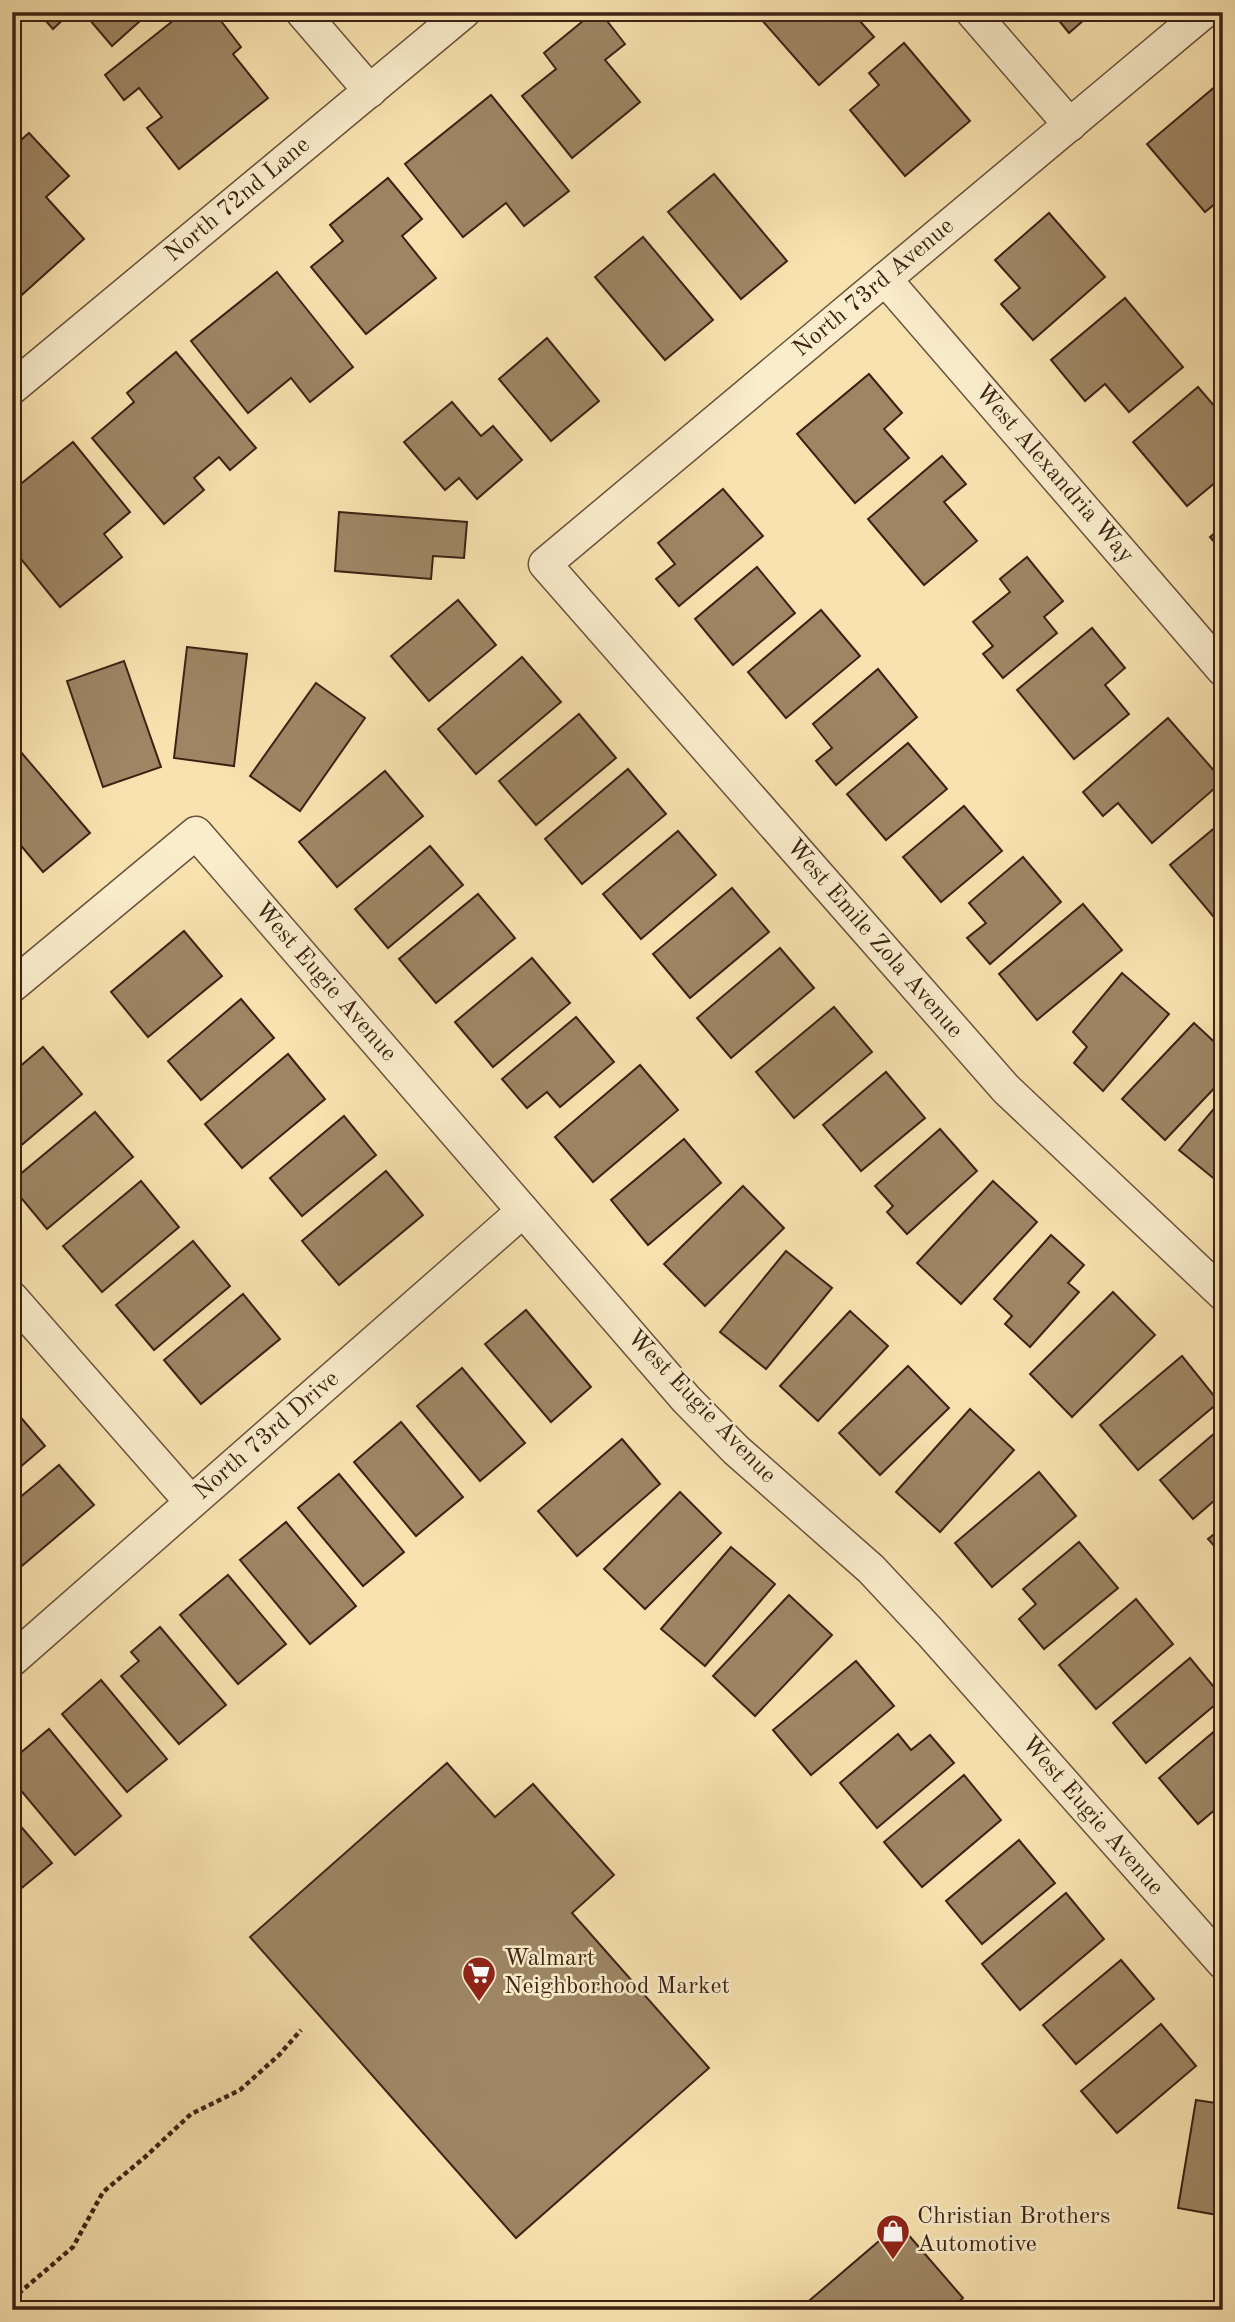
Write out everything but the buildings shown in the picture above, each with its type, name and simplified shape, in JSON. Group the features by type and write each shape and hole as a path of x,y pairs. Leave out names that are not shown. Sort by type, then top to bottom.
{"street":[{"path":"302,12 370,91"},
{"name":"North 72nd Lane","path":"12,388 464,12"},
{"path":"972,12 1070,125"},
{"name":"North 73rd Avenue","path":"545,564 1204,12"},
{"name":"West Alexandria Way","path":"885,279 1223,670"},
{"name":"West Emile Zola Avenue","path":"545,564 1006,1088 1223,1294"},
{"name":"West Eugie Avenue","path":"12,986 196,833 686,1399 736,1450 871,1569 1223,1963"},
{"name":"North 73rd Drive","path":"12,1660 523,1212"},
{"path":"12,1298 191,1502"}],"path":[{"path":"12,2299 73,2247 103,2192 191,2114 240,2090 279,2055 301,2030"}],"place":[{"name":"Walmart Neighborhood Market","path":"479,2003"},
{"name":"Christian Brothers Automotive","path":"893,2261"}]}
